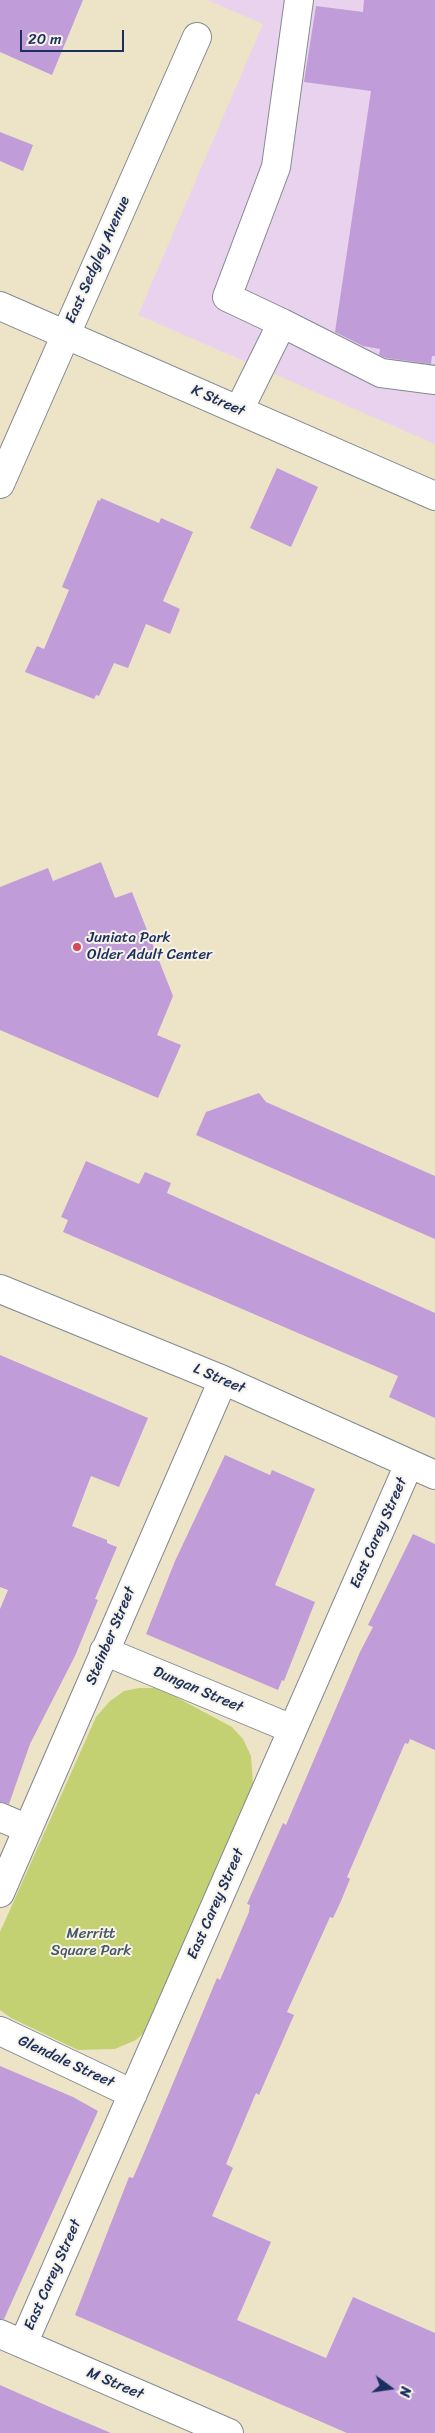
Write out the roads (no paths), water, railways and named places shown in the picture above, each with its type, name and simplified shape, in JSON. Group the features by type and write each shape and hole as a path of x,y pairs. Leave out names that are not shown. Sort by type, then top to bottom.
{"street":[{"path":"298,0 276,167 227,297 381,373 435,380"},
{"name":"East Sedgley Avenue","path":"0,484 197,37"},
{"name":"K Street","path":"0,306 435,496"},
{"path":"239,410 282,324"},
{"name":"L Street","path":"0,1289 223,1380 435,1475"},
{"name":"Steinber Street","path":"0,1893 223,1380"},
{"name":"East Carey Street","path":"11,2339 133,2094 409,1464"},
{"name":"Dungan Street","path":"104,1651 292,1729"},
{"path":"0,1817 28,1829"},
{"name":"Glendale Street","path":"0,2031 133,2094"},
{"name":"M Street","path":"11,2339 224,2432"}],"place":[{"name":"Juniata Park Older Adult Center","path":"77,947"}],"park label":[{"name":"Merritt Square Park","path":"91,1942"}]}
